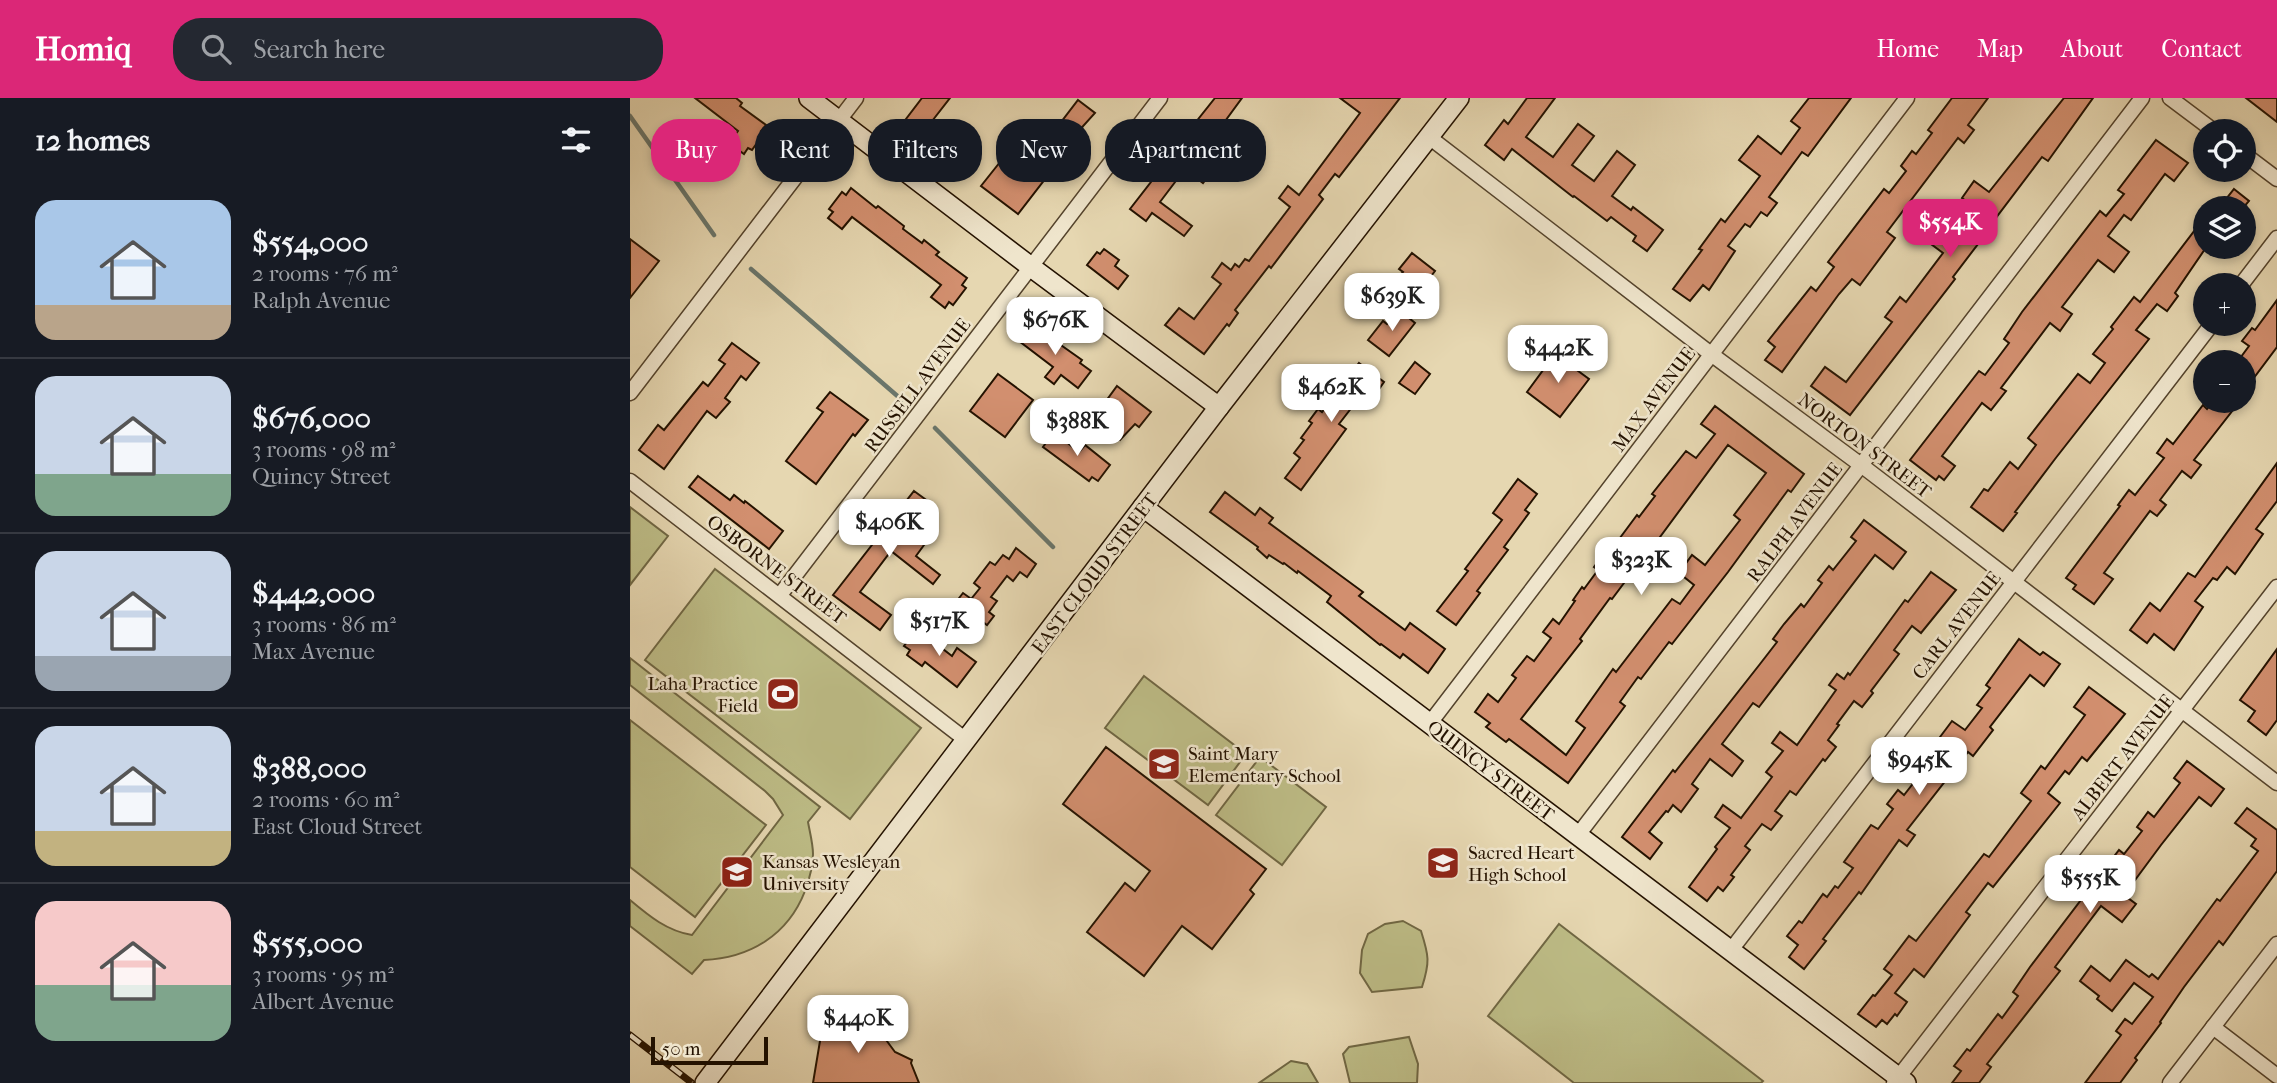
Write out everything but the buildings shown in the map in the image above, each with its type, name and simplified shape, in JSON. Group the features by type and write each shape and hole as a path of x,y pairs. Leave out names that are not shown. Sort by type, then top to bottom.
{"street":[{"path":"809,98 837,119"},
{"path":"839,119 856,98"},
{"name":"RUSSELL AVENUE","path":"780,595 1160,98"},
{"name":"EAST CLOUD STREET","path":"705,1083 1219,407 1459,98"},
{"name":"MAX AVENUE","path":"1430,723 1908,98"},
{"name":"RALPH AVENUE","path":"1578,835 2142,98"},
{"path":"2170,98 2198,119"},
{"path":"854,132 1219,407"},
{"name":"NORTON STREET","path":"1429,137 2277,783"},
{"path":"2256,163 2277,179"},
{"path":"630,393 791,182"},
{"path":"2250,273 2277,238"},
{"name":"CARL AVENUE","path":"1731,950 2202,336"},
{"name":"OSBORNE STREET","path":"630,481 966,740"},
{"name":"QUINCY STREET","path":"1143,507 1731,950 1899,1081"},
{"name":"ALBERT AVENUE","path":"1899,1081 2277,587"},
{"path":"2170,1083 2277,944"},
{"path":"2213,1027 2277,1076"}],"shaded area":[{"path":"630,507 668,536 630,585"},
{"name":"Laha Practice Field","path":"715,569 921,728 850,819 645,660"},
{"path":"630,658 820,807 808,822 813,854 809,878 798,907 789,920 778,932 752,949 737,955 704,960 692,974 630,926 630,900 666,926 692,935 783,815 765,791 630,685"},
{"path":"1144,676 1246,754 1208,805 1105,728"},
{"path":"630,720 766,825 695,917 630,867"},
{"path":"1260,757 1326,807 1282,865 1216,815"},
{"path":"1403,921 1421,931 1424,940 1427,965 1422,987 1372,992 1360,973 1362,950 1368,934 1385,924"},
{"path":"1559,924 1763,1081 1574,1083 1488,1016"},
{"path":"1409,1037 1418,1064 1417,1083 1350,1083 1343,1054 1349,1047"},
{"path":"1291,1061 1307,1064 1318,1083 1259,1083"}],"waterway":[{"path":"630,116 714,235"},
{"path":"751,269 902,400"},
{"path":"935,428 1053,547"}],"railway":[{"path":"630,1035 692,1083"}],"place":[{"name":"Laha Practice Field","path":"783,694"},
{"name":"Saint Mary Elementary School","path":"1164,764"},
{"name":"Sacred Heart High School","path":"1443,863"},
{"name":"Kansas Wesleyan University","path":"737,872"}]}
